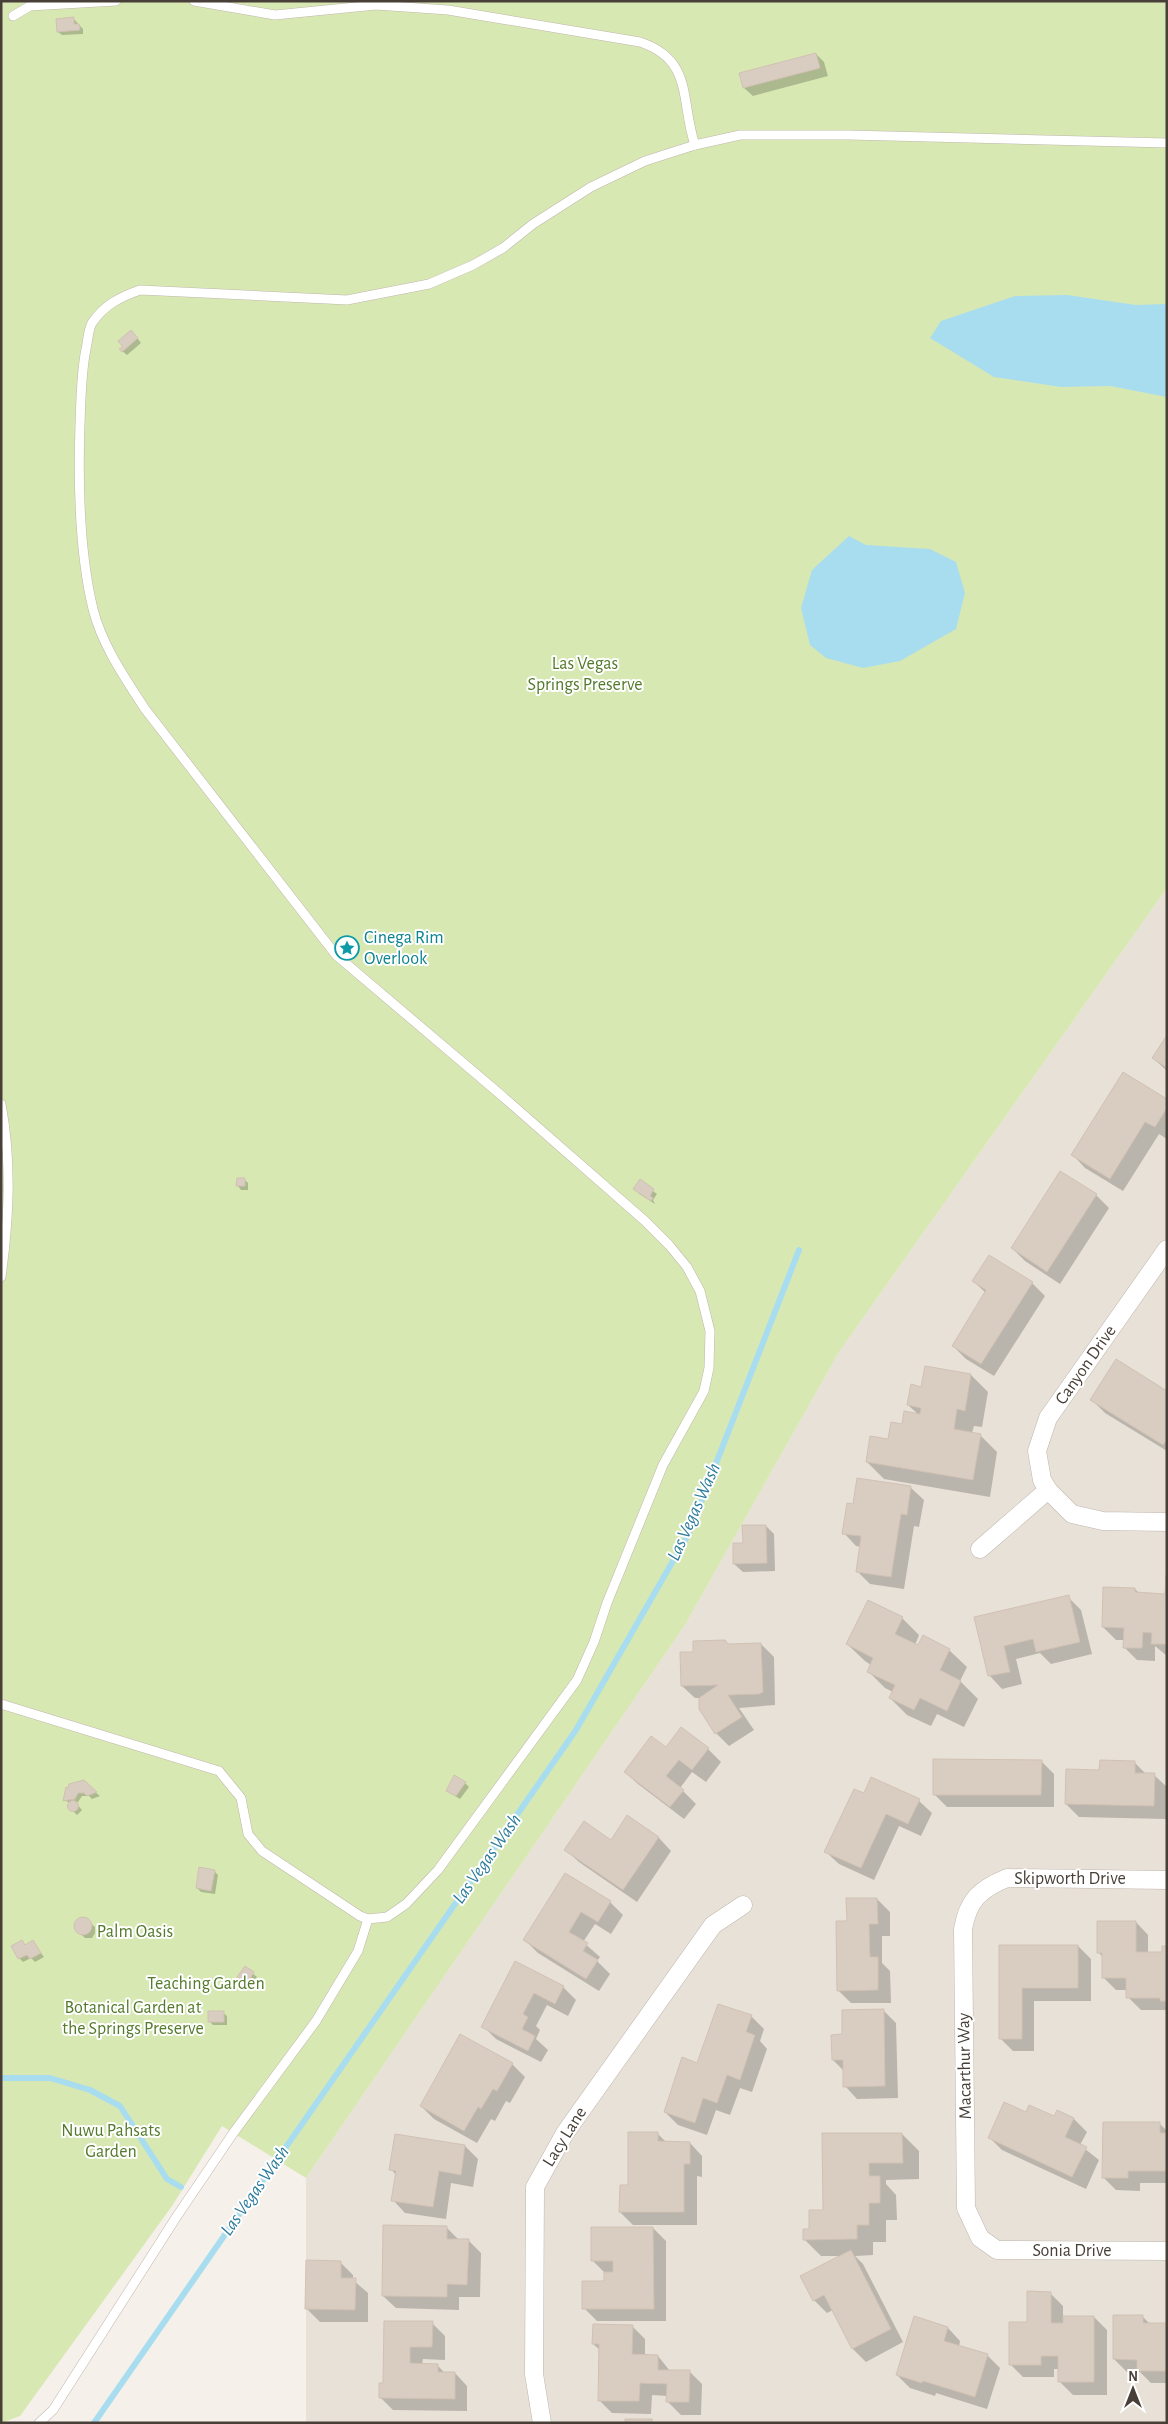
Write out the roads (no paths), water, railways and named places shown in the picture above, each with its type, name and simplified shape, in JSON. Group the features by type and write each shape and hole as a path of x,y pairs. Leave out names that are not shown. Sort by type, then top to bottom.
{"street":[{"name":"Canyon Drive","path":"1048,1490 1042,1480 1037,1451 1048,1418 1167,1249"},
{"path":"980,1550 1048,1490 1072,1514 1103,1521 1167,1522"},
{"name":"Skipworth Drive","path":"977,1895 993,1883 1007,1878 1167,1880"},
{"name":"Macarthur Way","path":"977,1895 966,1911 963,1929 966,2208 980,2238"},
{"name":"Lacy Lane","path":"542,2423 534,2374 536,2187 565,2133 713,1925 743,1905"},
{"name":"Sonia Drive","path":"980,2238 997,2250 1167,2251"}],"lane":[{"path":"13,16 30,6 116,1"},
{"path":"194,1 275,16 376,5 448,10 640,42 655,47 668,57 680,76 695,145"},
{"path":"1,1704 219,1771 241,1798 248,1834 262,1851 368,1919 387,1917 406,1904 438,1870 576,1680 594,1642 611,1594 663,1465 704,1391 709,1368 710,1331 700,1292 687,1266 645,1221 502,1095 336,955 145,709 124,676 100,630 88,582 78,482 82,369 91,325 104,308 140,290 346,300 430,284 473,266 503,248 533,224 591,187 645,161 695,145 740,135 849,135 1167,143"},
{"path":"1,1104 9,1159 9,1197 1,1277"},
{"path":"39,2423 53,2410 177,2216 234,2132 316,2021 358,1951 368,1919"}],"water":[{"path":"1067,295 1136,305 1167,304 1167,397 1110,386 1061,387 994,377 930,338 941,321 1015,296"},
{"path":"849,536 866,545 930,549 956,562 965,593 956,629 900,661 863,668 826,658 810,645 801,608 812,570"}],"waterway":[{"name":"Las Vegas Wash","path":"94,2423 576,1730 689,1533 799,1250"},
{"path":"1,2078 50,2078 90,2090 120,2106 167,2179 181,2187"}],"place":[{"name":"Cinega Rim Overlook","path":"347,948"}],"park label":[{"name":"Las Vegas Springs Preserve","path":"585,674"},
{"name":"Palm Oasis","path":"135,1932"},
{"name":"Teaching Garden","path":"206,1984"},
{"name":"Botanical Garden at the Springs Preserve","path":"133,2018"},
{"name":"Nuwu Pahsats Garden","path":"111,2141"}]}
